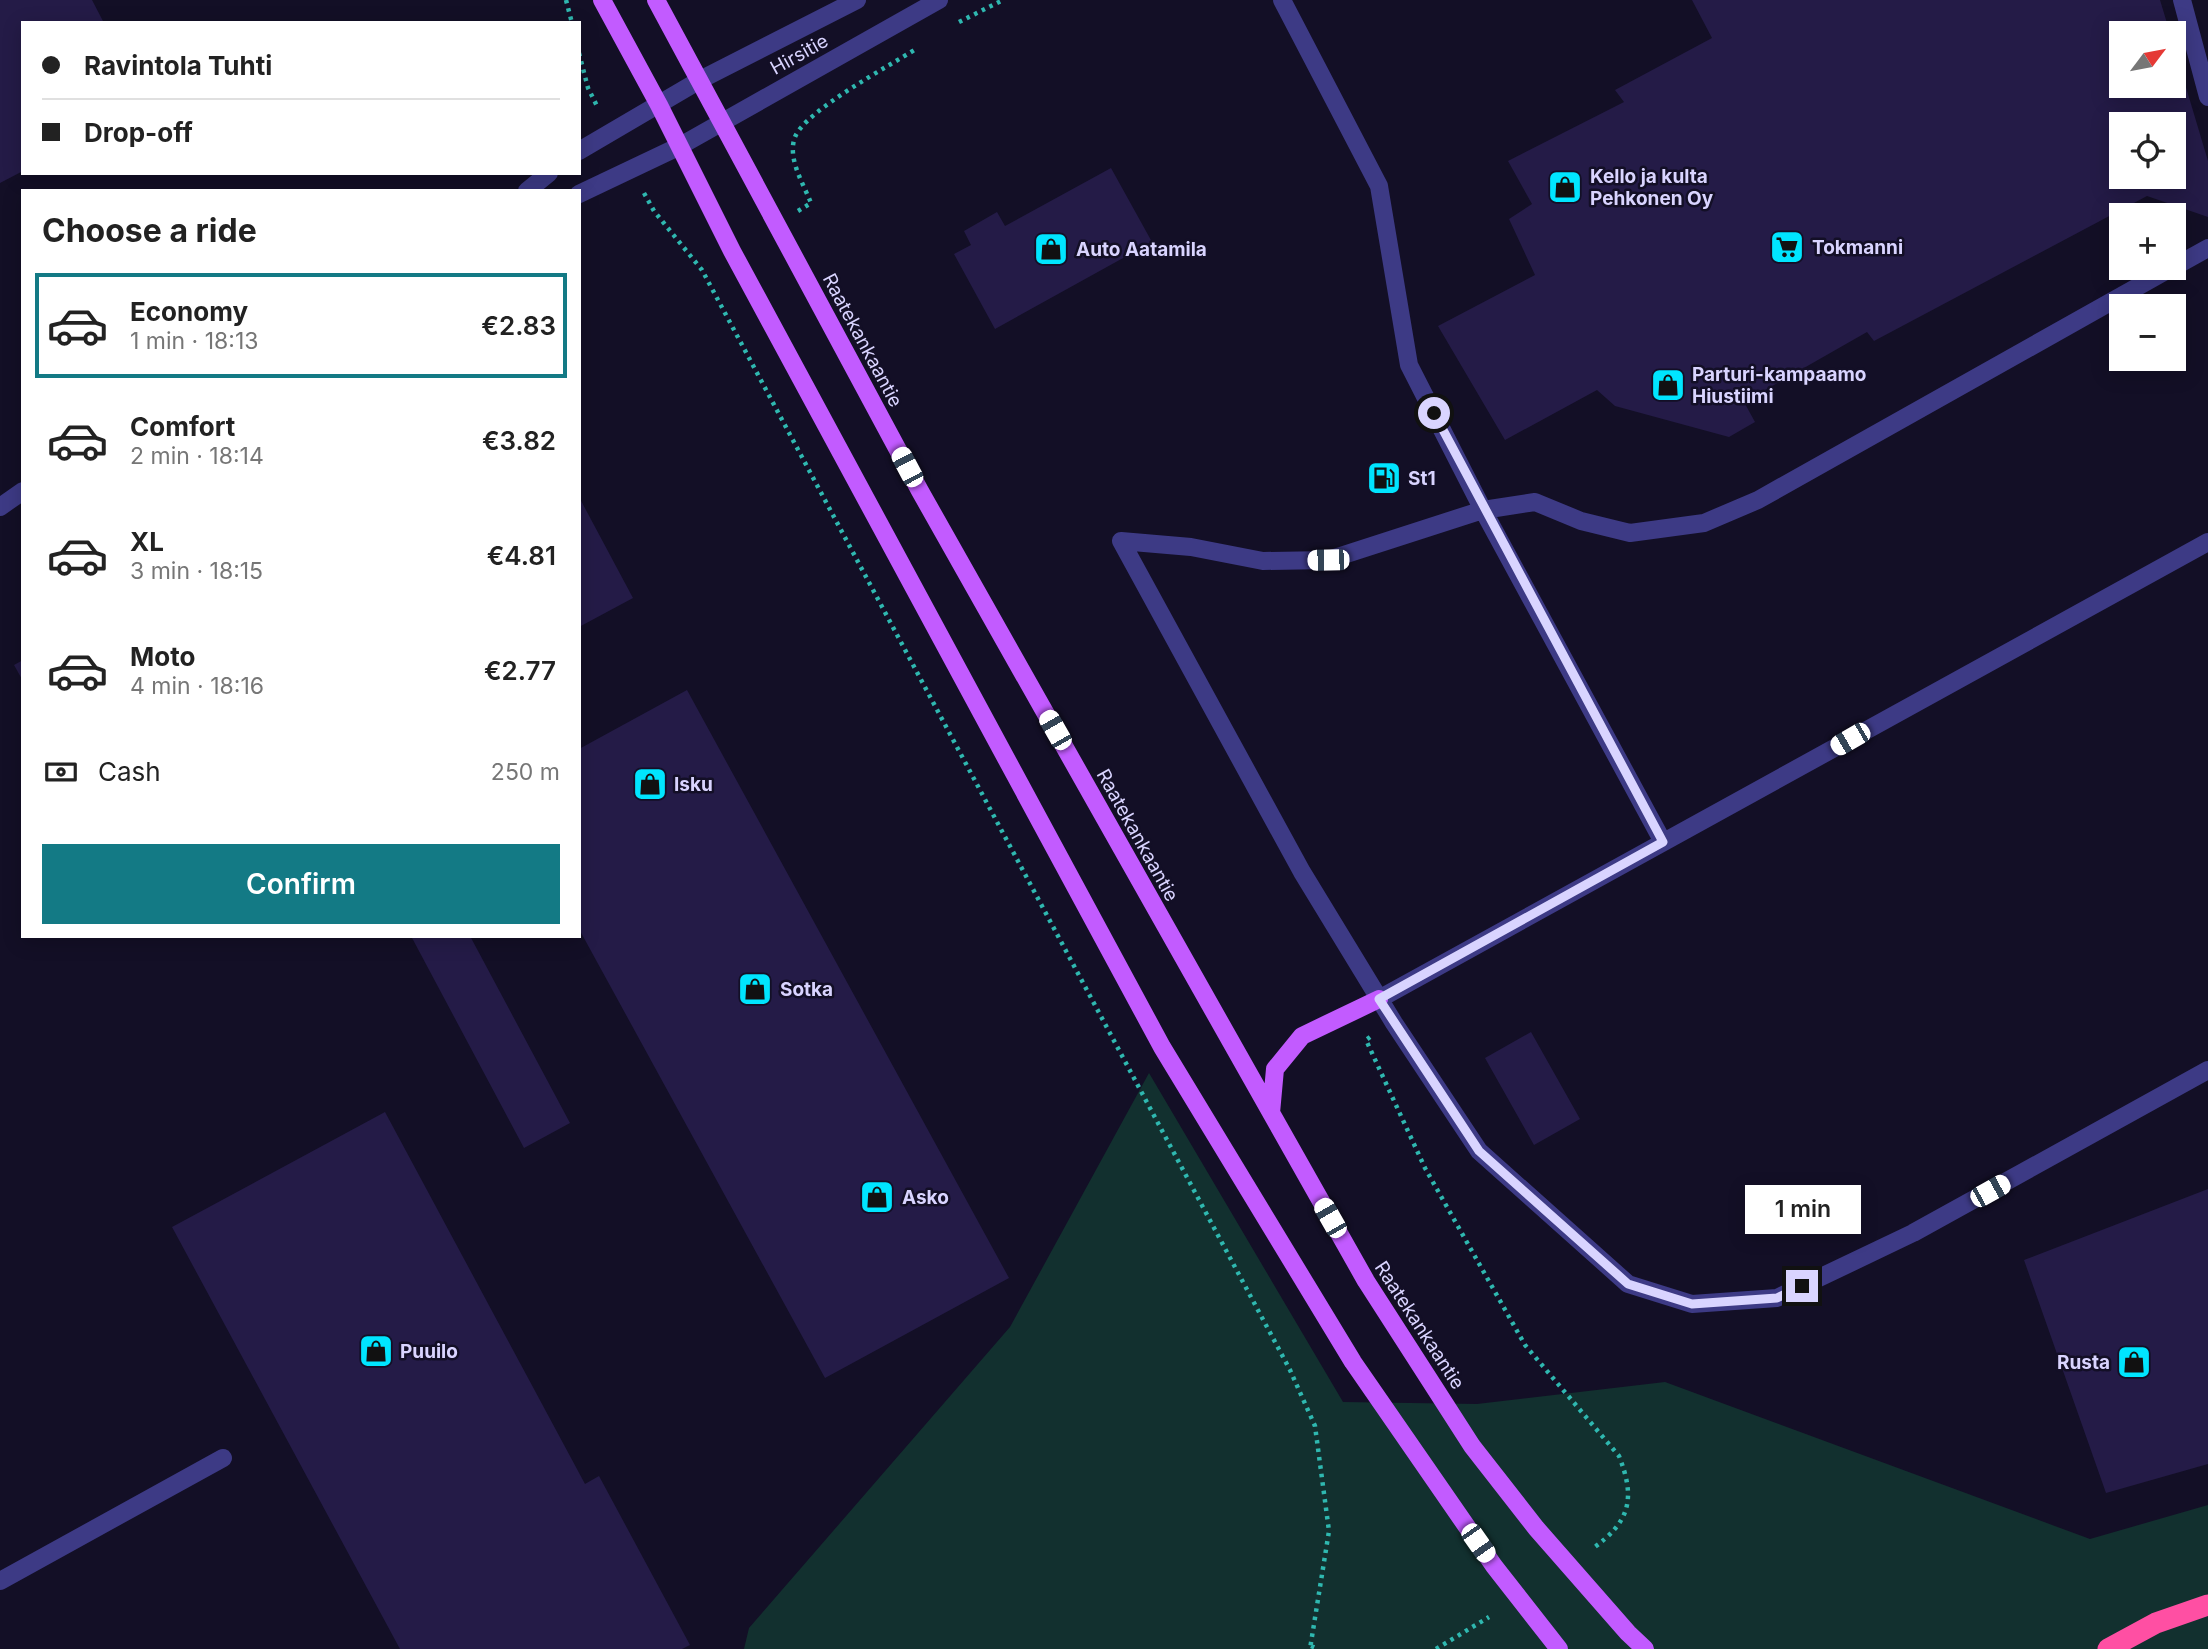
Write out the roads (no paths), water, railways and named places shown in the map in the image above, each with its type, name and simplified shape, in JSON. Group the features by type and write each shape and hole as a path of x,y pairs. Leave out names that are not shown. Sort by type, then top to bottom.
{"highway":[{"path":"2108,1649 2156,1623 2208,1605"}],"main road":[{"path":"602,0 659,105 732,251 1162,1047 1353,1362 1494,1566 1559,1649"},
{"name":"Raatekankaantie","path":"656,0 920,491 1366,1281 1472,1447 1536,1528 1645,1649"},
{"path":"1271,1113 1275,1069 1302,1036 1379,999"}],"street":[{"name":"Hirsitie","path":"581,150 700,80 857,0"},
{"name":"Hirsitie","path":"581,193 680,146 940,0"},
{"path":"1282,0 1379,186 1409,365 1483,510 1663,842"},
{"path":"2182,0 2208,97"},
{"path":"529,189 546,175"},
{"path":"2186,260 2208,248"},
{"path":"2149,280 1758,499 1704,523 1630,533 1581,520 1535,502 1483,510 1328,560 1263,561 1191,547 1121,541 1302,872 1379,999 1479,1151 1628,1284 1692,1304 1777,1298 1913,1234 2208,1070"},
{"path":"0,507 21,492"},
{"path":"1379,999 2208,542"},
{"path":"0,1581 223,1458"}],"place":[{"name":"Kello ja kulta Pehkonen Oy","path":"1565,187"},
{"name":"Tokmanni","path":"1787,247"},
{"name":"Auto Aatamila","path":"1051,249"},
{"name":"Parturi-kampaamo Hiustiimi","path":"1668,385"},
{"name":"St1","path":"1384,478"},
{"name":"Isku","path":"650,784"},
{"name":"Sotka","path":"755,989"},
{"name":"Asko","path":"877,1197"},
{"name":"Puuilo","path":"376,1351"},
{"name":"Rusta","path":"2134,1362"}]}
